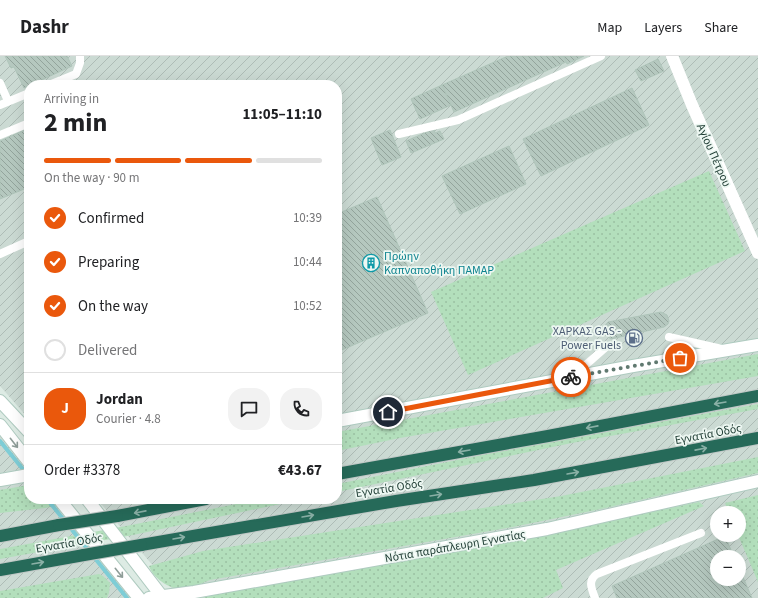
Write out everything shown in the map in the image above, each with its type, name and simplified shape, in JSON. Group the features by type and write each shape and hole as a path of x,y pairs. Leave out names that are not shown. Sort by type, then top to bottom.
{"highway":[{"name":"Εγνατία Οδός","path":"342,473 758,396"},
{"name":"Εγνατία Οδός","path":"0,570 396,501 534,480 758,438"},
{"name":"Εγνατία Οδός","path":"0,536 180,504"}],"street":[{"name":"Αγίου Πέτρου","path":"672,56 758,254"},
{"path":"342,420 572,377 758,345"},
{"path":"0,401 24,427"},
{"path":"0,425 24,456"},
{"path":"0,480 24,476"},
{"name":"Νότια παράπλευρη Εγνατίας","path":"149,598 194,592 507,537 758,481"},
{"path":"63,504 139,598"},
{"path":"90,504 162,597"}],"lane":[{"path":"61,80 76,74 80,63 80,56"},
{"path":"399,134 458,120 602,56"},
{"path":"0,83 8,101"},
{"path":"0,105 24,95"},
{"path":"0,135 24,125"},
{"path":"0,254 24,242"},
{"path":"669,337 726,350"},
{"path":"572,377 606,347"},
{"path":"596,598 591,584 592,580 597,574 701,533"}],"shaded area":[{"path":"0,56 758,56 758,598 180,598 101,504 342,504 342,80 24,80 24,413 0,386"},
{"path":"0,432 24,464 24,504 54,504 131,598 0,598"}],"green space":[{"path":"709,171 745,251 468,375 431,292"},
{"path":"758,354 758,376 400,438 342,450 342,431"},
{"path":"758,404 758,409 572,443 342,491 342,483 548,442"},
{"path":"758,457 758,473 601,509 513,527 210,580 193,587 183,589 173,588 158,579 149,566 203,551 561,496"},
{"path":"24,486 24,504 68,504 0,513 0,490"},
{"path":"758,495 758,582 746,554 746,550 744,550 741,542 746,542 746,506 726,506 725,503"},
{"path":"699,502 704,506 556,570 563,588 543,598 202,598 222,593 498,544"},
{"path":"236,504 280,504 133,535 0,559 0,549"},
{"path":"99,574 110,583 107,598 0,598 0,591"}],"building":[{"path":"5,56 67,56 72,66 41,80 24,80 24,88 14,67 11,68"},
{"path":"508,56 564,56 566,62 454,112 442,85"},
{"path":"564,56 584,56 567,64"},
{"path":"658,59 664,71 641,81 635,70"},
{"path":"442,85 451,105 420,119 411,99"},
{"path":"632,88 649,125 541,176 523,139"},
{"path":"434,129 435,133 440,131 444,139 411,153 406,141"},
{"path":"24,130 24,189 0,199 0,141"},
{"path":"390,130 401,157 382,165 371,138"},
{"path":"509,146 526,184 460,214 442,176"},
{"name":"Πρώην Καπναποθήκη ΠΑΜΑΡ","path":"377,197 428,313 342,350 342,212"},
{"path":"661,312 667,315 669,321 664,327 611,339 605,335 603,328 608,322"},
{"path":"711,542 728,542 731,550 710,550 710,586 746,586 746,584 752,598 617,598 612,586"}],"waterway":[{"path":"0,441 24,471"},
{"path":"51,504 127,598"}],"way so far":[{"path":"571,377 680,358"}],"place":[{"name":"Πρώην Καπναποθήκη ΠΑΜΑΡ","path":"371,263"},
{"name":"ΧΑΡΚΑΣ GAS - Power Fuels","path":"634,338"}],"route":[{"path":"388,412 571,377"}]}
